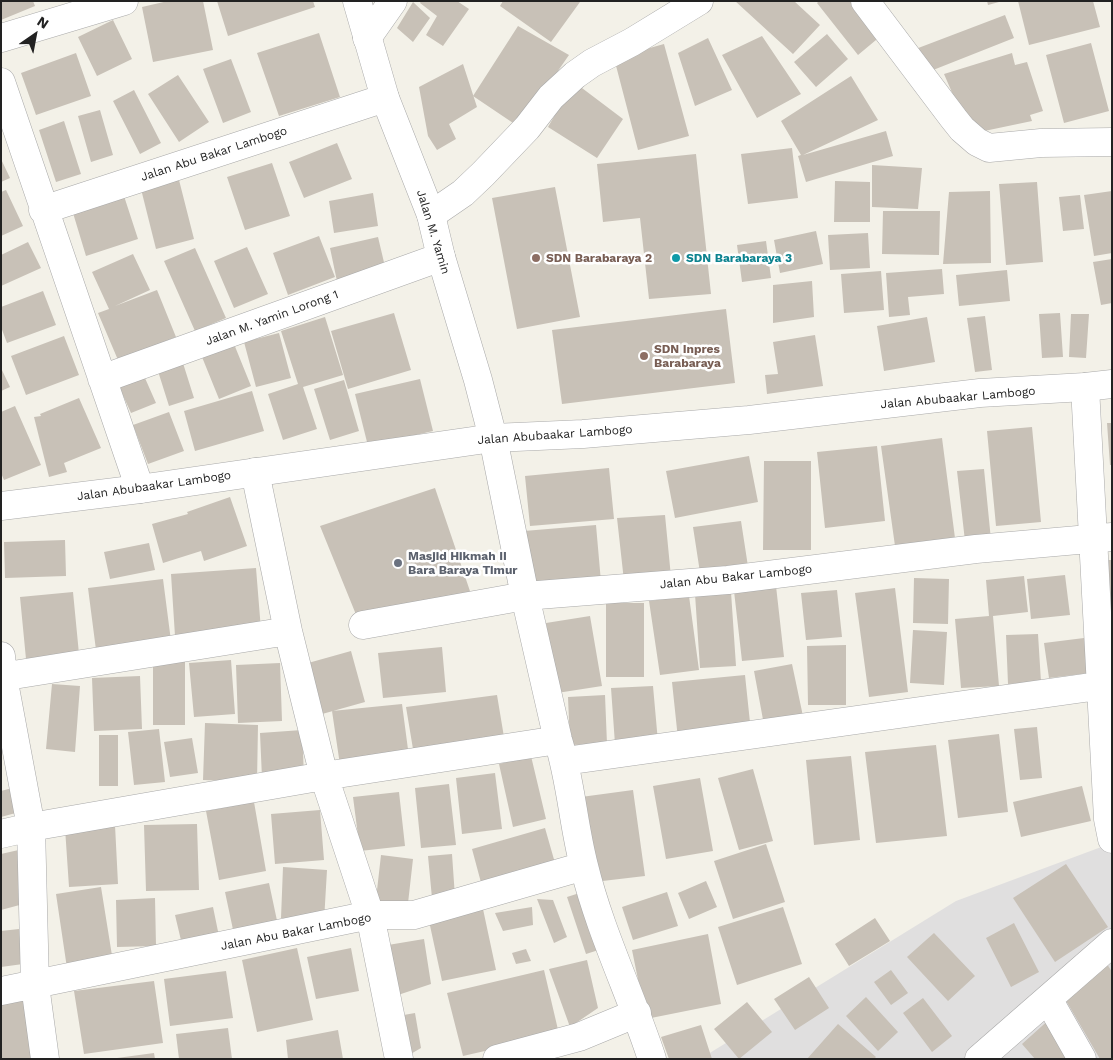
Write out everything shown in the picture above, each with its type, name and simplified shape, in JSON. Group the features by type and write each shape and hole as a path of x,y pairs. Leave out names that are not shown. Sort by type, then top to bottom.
{"street":[{"path":"1,38 124,1"},
{"name":"Jalan M. Yamin","path":"357,1 385,98 431,215 441,257 478,380 493,438 525,596"},
{"path":"367,38 393,1"},
{"path":"431,215 463,193 484,174 527,128 551,97 575,75 592,63 632,42 699,1"},
{"path":"865,1 962,129 978,142 989,148 1041,143 1112,142"},
{"path":"1,82 140,489"},
{"name":"Jalan Abu Bakar Lambogo","path":"44,210 385,98"},
{"name":"Jalan M. Yamin Lorong 1","path":"102,379 441,257"},
{"name":"Jalan Abubaakar Lambogo","path":"1,506 140,489 493,438 584,434 749,420 980,393 1112,384"},
{"path":"1085,387 1102,538 1108,819 1112,839"},
{"path":"255,472 288,631 324,776 370,915 399,1059"},
{"name":"Jalan Abu Bakar Lambogo","path":"363,625 525,596 728,580 976,549 1102,538"},
{"path":"525,596 561,750 584,866 615,963 637,1014 652,1059"},
{"path":"45,1059 35,985 31,827 2,670 288,631"},
{"path":"1,834 31,827 324,776 561,750 1106,684"},
{"name":"Jalan Abu Bakar Lambogo","path":"1,991 370,915 414,915 584,866"},
{"path":"979,1059 1112,943"},
{"path":"1048,999 1082,1059"},
{"path":"497,1059 579,1037 637,1014"}],"shaded area":[{"path":"1112,843 1112,1059 700,1059 956,901"}],"building":[{"path":"1,1 33,1 35,6 1,20"},
{"path":"168,1 203,1 213,50 153,62 142,7"},
{"path":"217,1 313,1 315,7 228,36"},
{"path":"421,1 457,1 469,9 443,46 426,35 437,16 420,3"},
{"path":"503,1 580,2 551,42 500,6"},
{"path":"735,1 794,1 820,25 793,54"},
{"path":"819,1 854,1 882,35 858,55 817,3"},
{"path":"987,1 999,1 999,2 988,5"},
{"path":"1018,1 1093,1 1100,27 1029,45"},
{"path":"413,2 430,18 413,42 397,28"},
{"path":"1005,15 1014,38 923,74 913,50"},
{"path":"113,20 132,59 97,76 78,37"},
{"path":"518,26 569,55 519,127 473,96"},
{"path":"319,33 340,97 279,116 257,53"},
{"path":"827,34 848,59 816,87 794,62"},
{"path":"762,36 801,94 757,118 722,55"},
{"path":"708,38 732,90 695,106 678,53"},
{"path":"1091,43 1109,111 1064,123 1046,55"},
{"path":"664,44 689,136 638,150 614,58"},
{"path":"76,53 91,96 36,115 21,73"},
{"path":"1012,53 1015,65 1027,62 1043,111 1030,115 1032,121 970,134 944,74"},
{"path":"231,59 251,112 223,123 203,69"},
{"path":"463,64 477,107 449,124 456,139 437,150 428,136 419,87"},
{"path":"178,75 209,122 179,142 148,94"},
{"path":"851,76 878,120 803,155 886,131 893,156 806,182 798,156 801,155 781,121"},
{"path":"574,82 623,119 597,158 548,127"},
{"path":"134,90 161,143 140,154 113,101"},
{"path":"100,110 113,155 91,162 78,116"},
{"path":"64,121 81,174 56,182 39,130"},
{"path":"337,143 352,179 304,198 289,162"},
{"path":"792,148 798,198 748,204 741,154"},
{"name":"SDN Barabaraya 3","path":"696,154 711,294 649,299 640,218 603,222 597,164"},
{"path":"1,159 10,178 1,182"},
{"path":"272,163 290,216 245,230 227,177"},
{"path":"872,165 922,168 918,209 872,207"},
{"path":"179,180 194,239 156,249 141,189"},
{"path":"835,181 870,182 870,222 834,222"},
{"path":"1037,182 1043,262 1006,265 999,184"},
{"name":"SDN Barabaraya 2","path":"555,187 580,317 517,329 492,198"},
{"path":"6,190 23,226 1,236 1,192"},
{"path":"990,191 991,263 943,264 949,192"},
{"path":"1112,191 1112,253 1094,256 1084,195"},
{"path":"373,193 378,226 334,233 329,201"},
{"path":"1080,195 1084,229 1063,231 1059,197"},
{"path":"124,196 138,239 86,256 73,213"},
{"path":"883,211 940,211 939,255 882,254"},
{"path":"816,231 823,264 780,273 774,240"},
{"path":"868,233 870,268 830,270 828,235"},
{"path":"319,236 335,277 288,295 273,253"},
{"path":"378,237 387,275 338,286 330,248"},
{"path":"766,241 771,278 742,282 737,245"},
{"path":"28,242 41,268 1,286 1,255"},
{"path":"247,247 268,294 234,308 214,261"},
{"path":"195,248 226,318 195,331 164,261"},
{"path":"133,254 150,290 115,306 157,290 176,337 118,360 98,313 109,309 92,272"},
{"path":"1112,259 1112,303 1101,305 1093,262"},
{"path":"942,269 944,294 908,297 910,315 889,317 886,273"},
{"path":"1007,270 1010,301 959,306 956,275"},
{"path":"881,271 884,310 844,313 841,274"},
{"path":"812,281 814,317 773,323 773,285"},
{"path":"43,291 56,325 7,343 1,327 1,307"},
{"name":"SDN Inpres Barabaraya","path":"726,309 735,383 562,404 552,330"},
{"path":"394,313 411,370 348,389 331,331"},
{"path":"1060,313 1063,357 1042,358 1039,314"},
{"path":"1071,314 1089,314 1086,358 1069,357"},
{"path":"985,316 992,370 975,372 967,318"},
{"path":"325,317 343,375 303,387 317,429 283,440 268,394 298,384 281,331"},
{"path":"927,317 935,362 884,371 877,326"},
{"path":"279,333 291,378 256,387 244,342"},
{"path":"815,335 823,386 767,394 765,375 778,374 773,342"},
{"path":"64,336 79,375 26,395 11,356"},
{"path":"234,344 251,386 219,399 202,357"},
{"path":"182,360 194,398 169,406 157,368"},
{"path":"1,368 10,387 1,391"},
{"path":"141,369 156,403 131,413 116,380"},
{"path":"420,379 433,431 368,446 355,394"},
{"path":"344,380 359,431 330,440 314,389"},
{"path":"252,391 264,431 195,451 184,411"},
{"path":"79,398 101,448 64,463 67,472 49,477 34,417 41,416 40,414"},
{"path":"15,406 41,465 4,480 1,473 1,412"},
{"path":"169,412 184,451 148,464 133,425"},
{"path":"1107,423 1112,423 1112,465 1110,465"},
{"path":"1032,427 1041,522 996,526 987,431"},
{"path":"942,438 955,538 895,546 881,446"},
{"path":"877,446 885,521 825,528 817,452"},
{"path":"749,456 758,502 675,518 666,471"},
{"path":"764,461 811,461 811,550 763,550"},
{"path":"609,468 614,519 530,526 525,476"},
{"path":"984,469 991,540 965,541 957,471"},
{"name":"Masjid Hikmah II Bara Baraya Timur","path":"435,488 473,600 357,617 320,526"},
{"path":"230,497 247,546 204,561 201,551 163,563 152,524 188,514 187,512"},
{"path":"665,515 671,577 624,581 617,518"},
{"path":"741,521 749,573 701,579 693,527"},
{"path":"596,525 601,582 535,587 524,531"},
{"path":"65,540 66,576 5,578 4,542"},
{"path":"149,543 155,570 110,579 104,552"},
{"path":"1103,560 1112,560 1112,605 1105,605"},
{"path":"256,568 261,630 175,636 171,574"},
{"path":"1065,575 1070,615 1031,619 1027,579"},
{"path":"1024,576 1028,612 993,616 999,686 961,688 955,619 989,616 986,580"},
{"path":"914,578 949,579 948,624 913,623"},
{"path":"163,579 171,641 96,650 88,588"},
{"path":"776,586 784,657 742,661 734,591"},
{"path":"895,588 908,692 869,697 855,593"},
{"path":"837,590 842,637 806,640 801,593"},
{"path":"73,592 79,654 26,659 20,597"},
{"path":"731,592 736,666 700,668 695,594"},
{"path":"689,596 699,670 660,675 649,601"},
{"path":"606,603 644,603 644,677 606,677"},
{"path":"590,616 602,686 557,693 546,623"},
{"path":"913,630 947,632 944,685 910,683"},
{"path":"1038,634 1041,682 1008,684 1006,635"},
{"path":"1092,637 1097,672 1049,678 1044,643"},
{"path":"846,645 846,705 808,705 807,646"},
{"path":"442,647 446,692 383,698 378,653"},
{"path":"351,651 365,702 315,716 301,665"},
{"path":"231,660 235,714 194,717 189,663"},
{"path":"185,661 185,725 153,725 153,662"},
{"path":"280,663 282,721 238,723 236,665"},
{"path":"792,664 804,721 764,725 754,671"},
{"path":"745,675 751,732 678,739 672,682"},
{"path":"140,676 142,729 94,731 92,678"},
{"path":"52,684 80,686 75,752 46,749"},
{"path":"653,686 658,742 615,744 611,688"},
{"path":"497,695 505,743 414,755 406,707"},
{"path":"605,695 607,744 570,745 568,697"},
{"path":"402,704 409,757 340,765 332,711"},
{"path":"205,723 258,725 257,782 203,780"},
{"path":"1037,727 1042,778 1020,780 1014,729"},
{"path":"159,729 165,782 134,785 128,732"},
{"path":"302,730 304,776 262,778 260,733"},
{"path":"999,734 1008,812 958,818 948,740"},
{"path":"99,735 118,735 118,786 99,786"},
{"path":"192,738 198,773 170,777 164,742"},
{"path":"936,745 947,836 876,843 865,752"},
{"path":"531,756 546,819 513,827 499,764"},
{"path":"851,756 860,840 814,845 806,760"},
{"path":"753,769 773,841 739,850 718,778"},
{"path":"495,773 502,829 462,834 456,778"},
{"path":"700,778 713,851 666,859 653,786"},
{"path":"449,784 456,845 421,848 415,788"},
{"path":"1082,786 1091,821 1021,837 1013,802"},
{"path":"16,787 23,811 1,817 1,791"},
{"path":"633,790 645,876 594,882 581,797"},
{"path":"399,792 405,846 360,851 353,797"},
{"path":"254,802 266,871 219,880 206,811"},
{"path":"320,810 324,860 275,864 271,814"},
{"path":"197,824 199,890 146,891 144,825"},
{"path":"115,825 118,884 69,887 65,828"},
{"path":"545,828 557,870 483,890 472,849"},
{"path":"766,844 785,902 733,919 714,861"},
{"path":"23,849 27,903 1,910 1,854"},
{"path":"452,854 455,897 432,898 428,856"},
{"path":"381,855 413,859 407,912 375,908"},
{"path":"1066,864 1108,927 1055,962 1013,898"},
{"path":"283,867 327,870 324,921 281,918"},
{"path":"706,881 717,907 689,919 678,893"},
{"path":"269,883 279,930 235,939 225,892"},
{"path":"101,887 114,968 68,975 56,894"},
{"path":"589,890 608,947 586,954 567,897"},
{"path":"667,892 678,926 633,940 622,907"},
{"path":"155,898 156,946 117,947 116,900"},
{"path":"537,899 553,900 567,937 554,943"},
{"path":"213,907 221,946 184,953 175,915"},
{"path":"532,907 533,925 503,931 495,913"},
{"path":"783,907 802,964 737,985 718,927"},
{"path":"483,909 496,970 442,981 429,921"},
{"path":"875,918 890,941 849,966 835,944"},
{"path":"1014,923 1039,972 1011,987 986,938"},
{"path":"19,929 23,964 1,967 1,931"},
{"path":"934,933 975,976 948,1001 907,957"},
{"path":"708,934 721,1004 646,1019 632,950"},
{"path":"424,939 431,984 398,995 382,946"},
{"path":"297,948 313,1020 257,1032 242,960"},
{"path":"351,948 359,991 316,999 307,957"},
{"path":"526,949 531,961 516,964 512,953"},
{"path":"1104,959 1112,972 1112,1059 1100,1059 1061,992"},
{"path":"587,960 598,1008 570,1027 549,969"},
{"path":"544,970 559,1034 463,1056 447,993"},
{"path":"891,970 908,993 891,1005 874,982"},
{"path":"226,971 233,1018 170,1026 164,979"},
{"path":"809,977 829,1008 795,1030 774,999"},
{"path":"154,981 163,1043 84,1054 74,991"},
{"path":"31,993 40,1059 1,1059 1,996"},
{"path":"866,997 898,1032 878,1051 846,1016"},
{"path":"923,998 952,1036 932,1052 903,1013"},
{"path":"747,1002 772,1032 739,1059 714,1029"},
{"path":"415,1013 421,1048 402,1059 398,1016"},
{"path":"1052,1017 1067,1057 1065,1059 1035,1059 1022,1044"},
{"path":"838,1024 876,1057 874,1059 807,1059"},
{"path":"701,1025 712,1059 669,1059 661,1037"},
{"path":"228,1028 232,1059 179,1059 176,1034"},
{"path":"338,1030 343,1059 288,1059 286,1040"},
{"path":"154,1053 155,1059 117,1059 117,1058"}],"place":[{"name":"SDN Barabaraya 2","path":"536,258"},
{"name":"SDN Barabaraya 3","path":"676,258"},
{"name":"SDN Inpres Barabaraya","path":"644,356"},
{"name":"Masjid Hikmah II Bara Baraya Timur","path":"398,563"}]}
